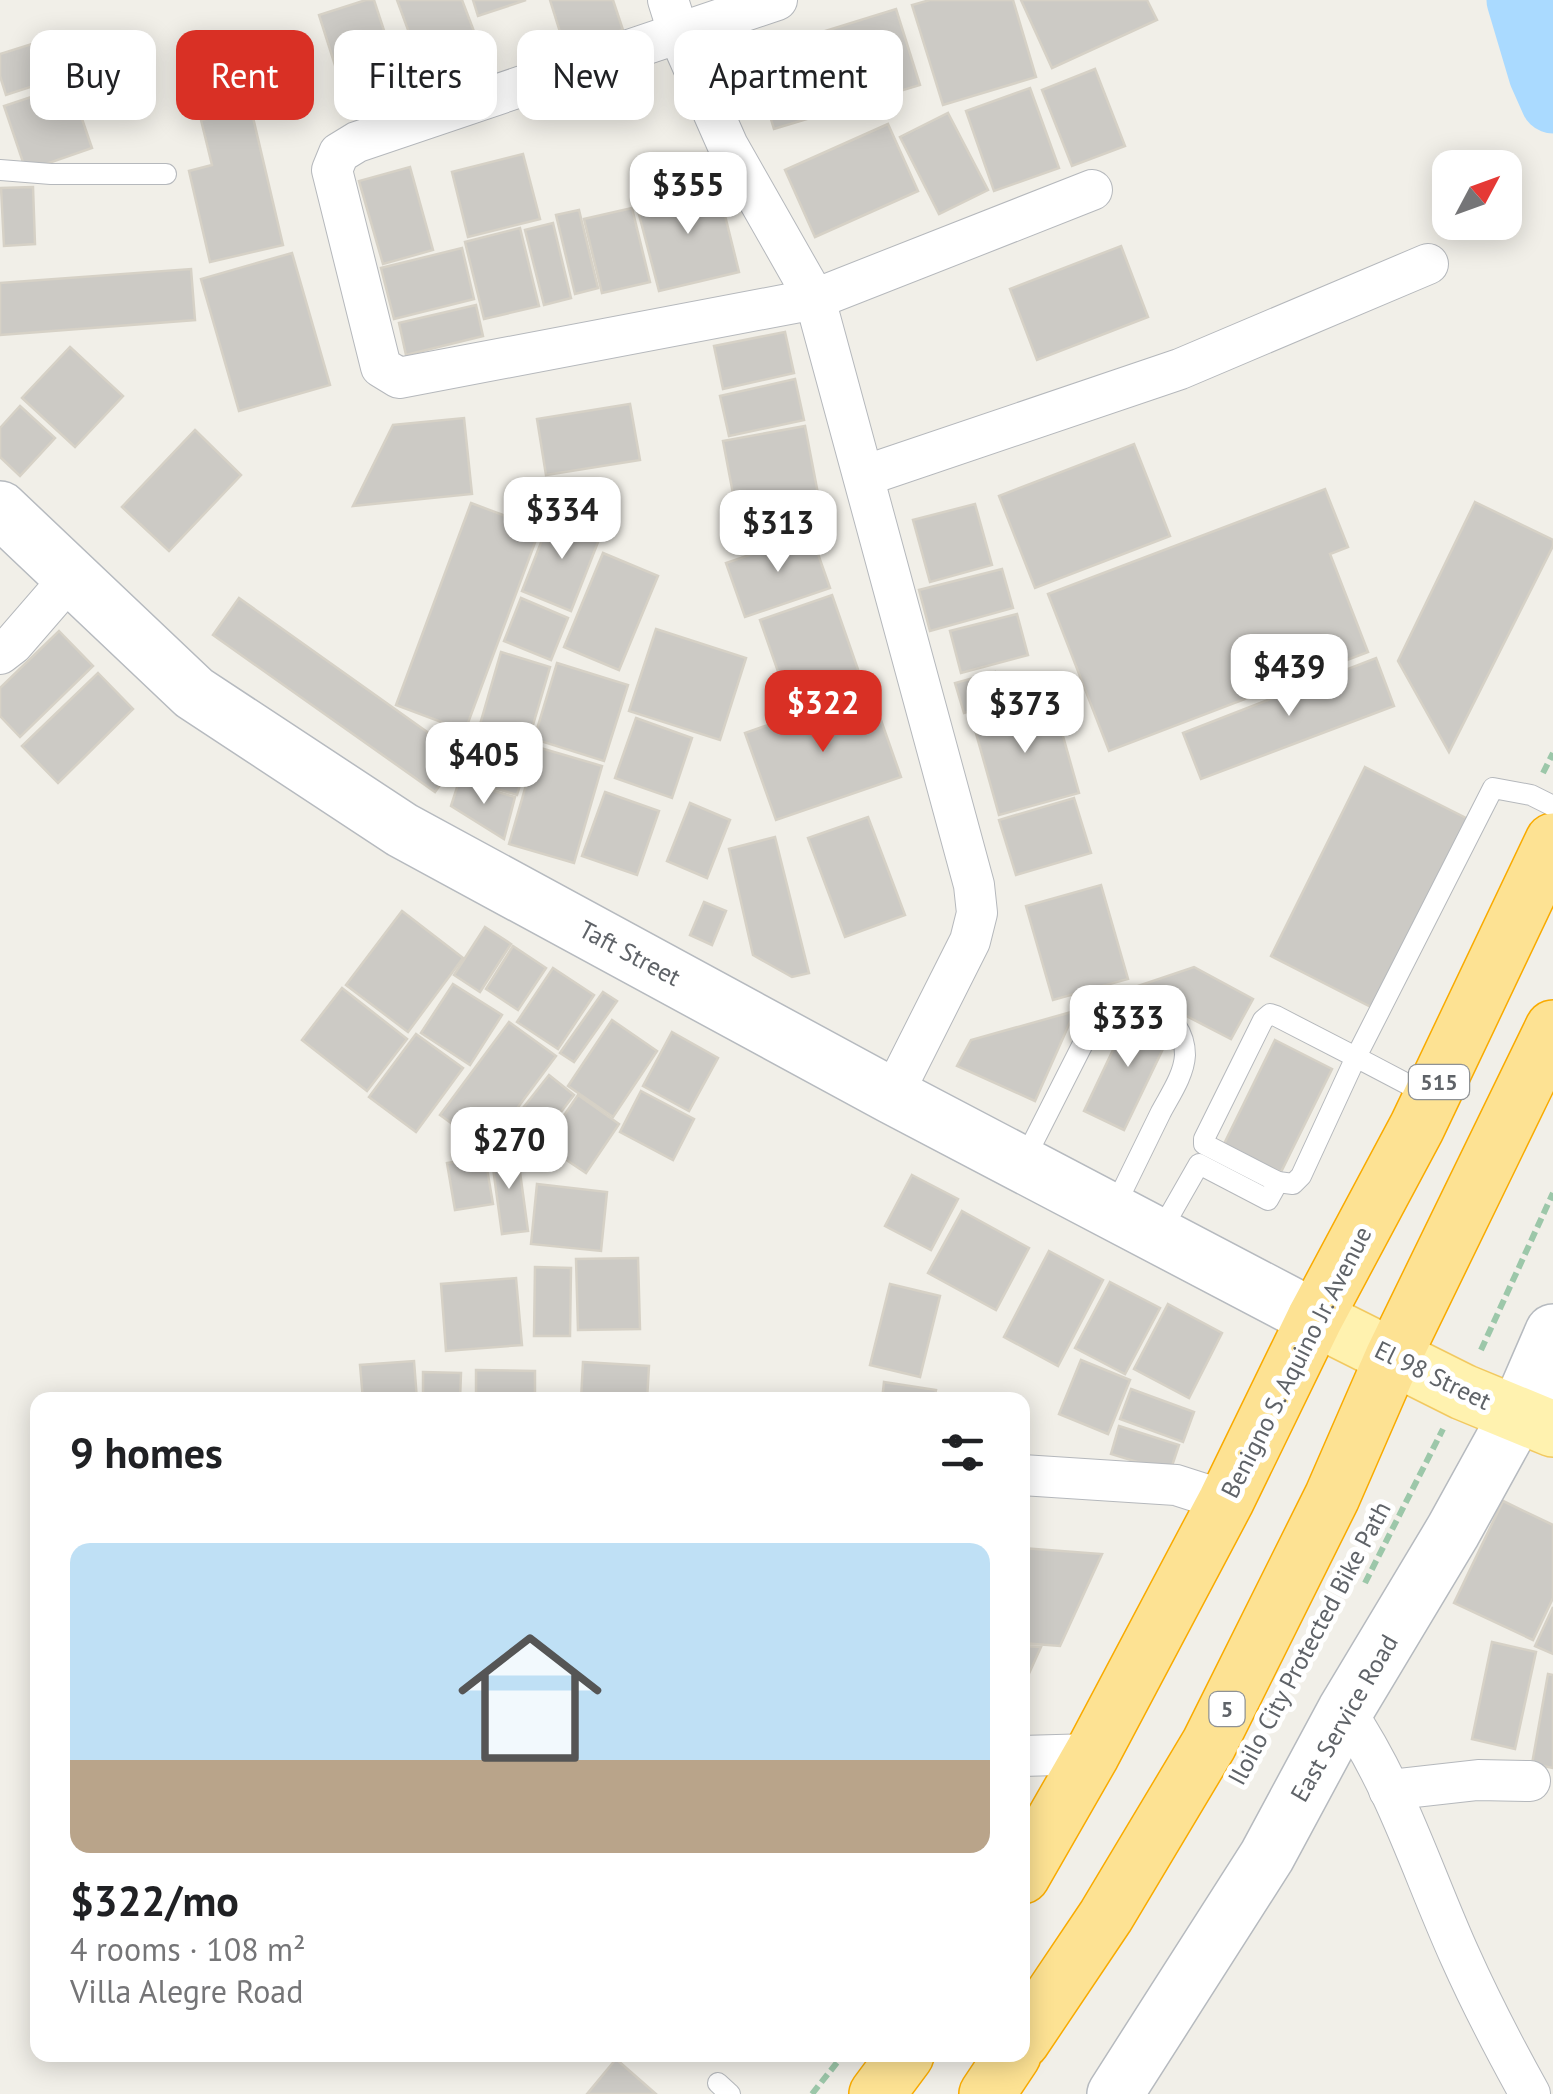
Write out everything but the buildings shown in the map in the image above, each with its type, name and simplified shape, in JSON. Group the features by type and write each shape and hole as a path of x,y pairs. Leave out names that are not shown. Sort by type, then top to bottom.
{"highway":[{"name":"Benigno S. Aquino Jr. Avenue","path":"1030,1862 1226,1501 1314,1318 1432,1097 1553,841"},
{"path":"1393,1357 1553,1028"},
{"name":"5","path":"1030,2029 1106,1916 1209,1744 1332,1498 1393,1357"},
{"path":"877,2094 901,2062"},
{"path":"987,2094 1008,2062"}],"main road":[{"name":"Taft Street","path":"0,509 194,693 402,830 892,1096 1314,1318"},
{"name":"El 98 Street","path":"1314,1318 1462,1392 1535,1422"},
{"name":"East Service Road","path":"1115,2094 1267,1856 1345,1711 1453,1531 1535,1422 1553,1332"}],"street":[{"path":"777,0 673,18 357,142 340,153 332,170 381,367 398,378 815,300 1092,190"},
{"path":"673,18 728,146 815,300 969,867 977,913 970,941 892,1096"},
{"path":"864,476 1180,369 1428,264"},
{"path":"0,654 72,577"},
{"path":"1030,1476 1176,1485 1226,1501"},
{"path":"1345,1711 1364,1738 1493,2028 1530,2094"},
{"path":"1030,1756 1092,1754"},
{"path":"1389,1790 1478,1780 1530,1781"}],"lane":[{"path":"0,170 166,174"},
{"path":"1432,1097 1356,1058 1276,1016 1266,1015 1204,1144 1278,1182 1293,1184 1301,1176 1356,1058 1493,788 1532,795 1553,806"},
{"path":"1022,1165 1095,1020 1105,1011 1132,1003 1158,1009 1178,1028 1185,1056 1135,1224"},
{"path":"1135,1224 1200,1164 1268,1200 1278,1182"}],"path":[{"name":"Iloilo City Protected Bike Path","path":"1364,1586 1462,1392 1553,1193"},
{"path":"812,2094 837,2062"}],"waterway":[{"path":"1519,0 1553,101"}]}
